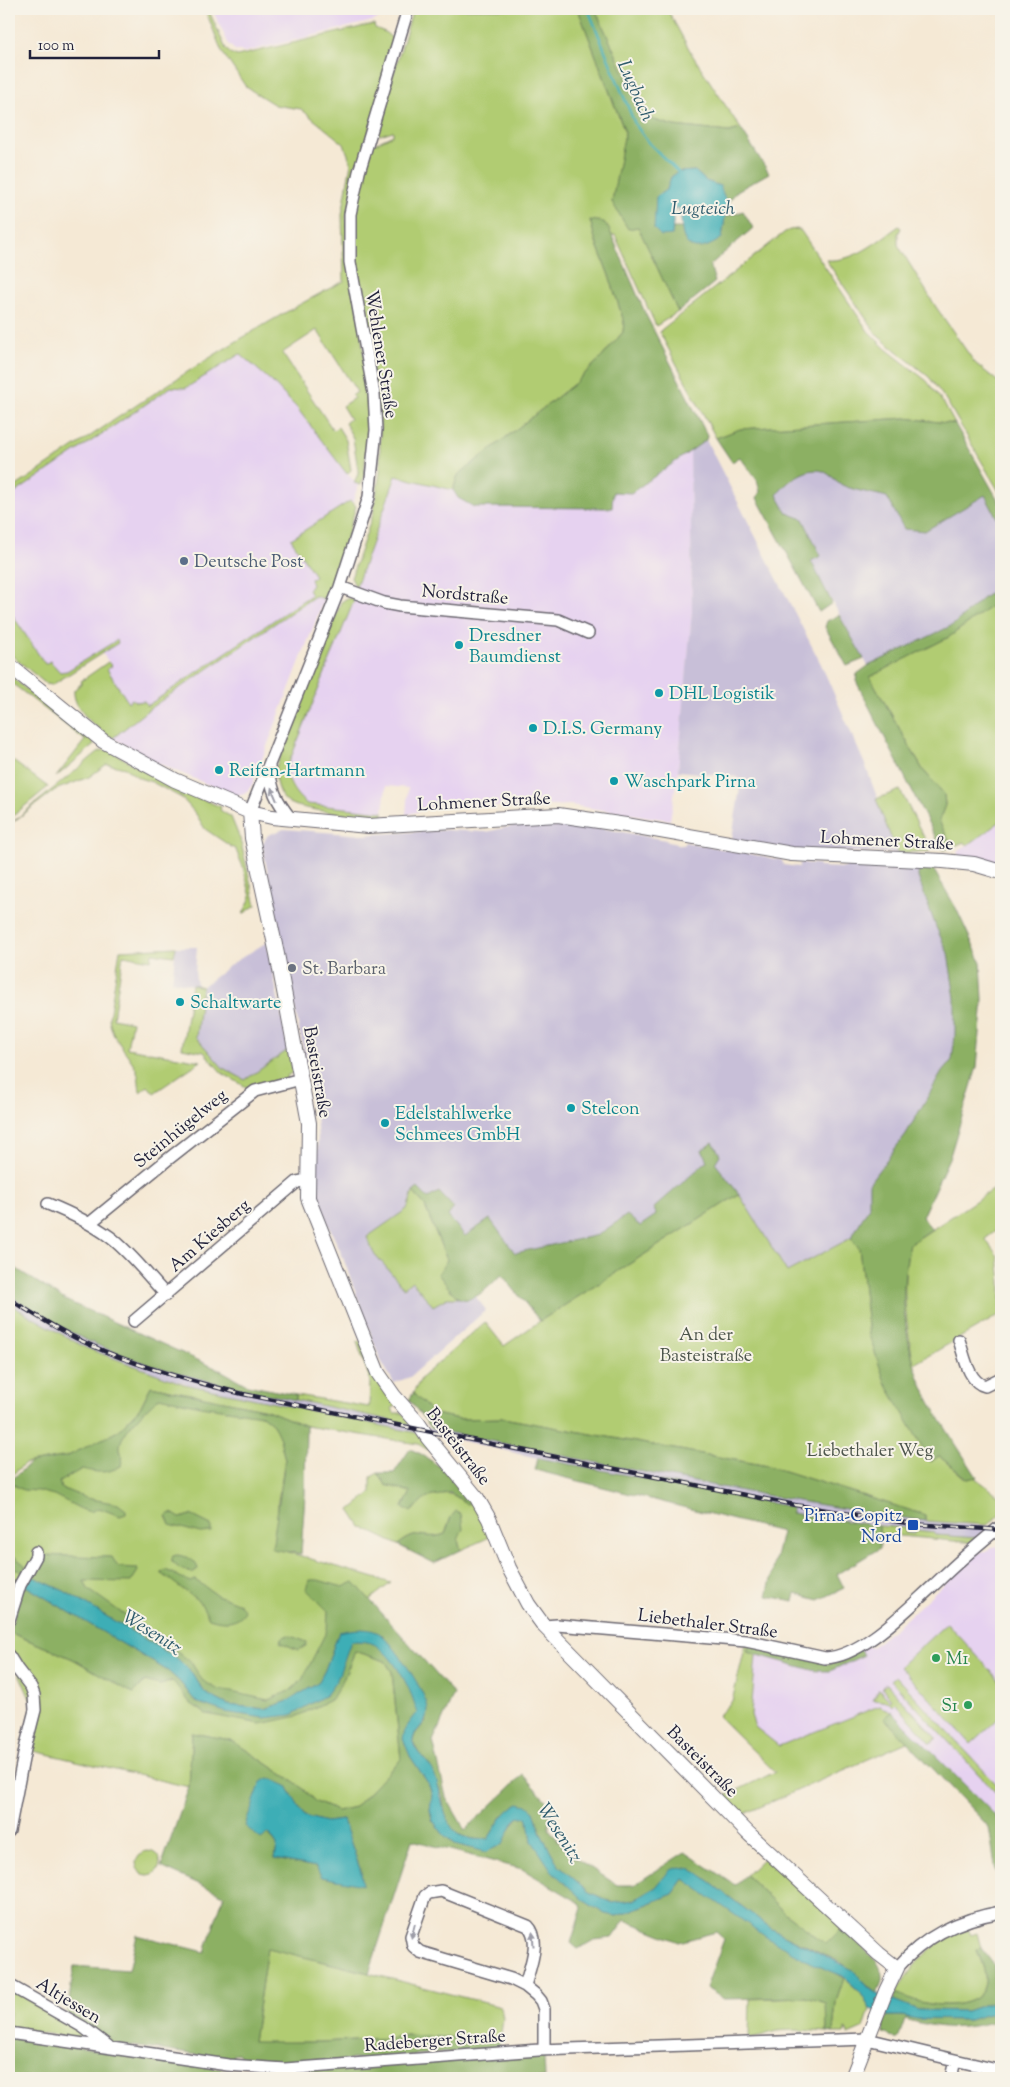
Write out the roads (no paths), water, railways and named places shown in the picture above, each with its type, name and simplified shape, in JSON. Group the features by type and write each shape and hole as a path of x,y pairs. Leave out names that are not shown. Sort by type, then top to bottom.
{"main road":[{"name":"Lohmener Straße","path":"9,665 103,741 175,780 250,812 272,817 368,826 558,815 626,824 792,854 943,861 974,864 1001,872"},
{"name":"Basteistraße","path":"250,812 252,838 309,1123 308,1180 310,1204 327,1242 378,1373 394,1396 477,1498 489,1519 509,1568 528,1604 544,1626 747,1832 897,1968"},
{"path":"852,2078 897,1968"}],"street":[{"name":"Wehlener Straße","path":"250,812 340,586 369,496 376,430 374,394 350,262 350,214 359,172 408,9"},
{"name":"Nordstraße","path":"340,586 384,603 558,620 588,633"},
{"path":"269,765 271,786 277,802 291,819"},
{"name":"Steinhügelweg","path":"90,1223 255,1091 301,1079"},
{"name":"Am Kiesberg","path":"134,1321 297,1182 308,1180"},
{"path":"48,1204 90,1223 124,1249 166,1295"},
{"path":"959,1340 972,1375 977,1383 985,1386 1001,1378"},
{"name":"Liebethaler Straße","path":"544,1626 557,1625 746,1641 832,1658 864,1644 882,1632 978,1544 1001,1526"},
{"path":"9,1620 20,1585 36,1556 36,1552"},
{"path":"9,1656 13,1668 31,1687 34,1695 35,1710 25,1749 9,1831"},
{"path":"525,1986 535,1940 533,1931 528,1926 441,1891 429,1893 425,1896 411,1936 411,1942 416,1949 525,1986 542,2002 544,2009 544,2050"},
{"path":"897,1968 912,1952 943,1930 968,1920 1001,1912"},
{"name":"Altjessen","path":"9,1985 83,2027 110,2047"},
{"name":"Radeberger Straße","path":"9,2033 228,2065 285,2069 544,2050 867,2039 1001,2071"},
{"path":"951,2078 955,2060"}],"water":[{"name":"Lugteich","path":"695,171 706,181 720,186 727,204 722,238 701,248 691,247 684,238 678,207 674,210 672,235 661,236 654,229 656,197 667,189 671,177 678,172"},
{"path":"29,1575 64,1591 178,1659 192,1673 205,1693 228,1705 265,1709 288,1701 318,1683 325,1670 339,1632 362,1629 378,1633 388,1641 402,1660 427,1703 427,1715 414,1736 414,1744 432,1769 447,1818 460,1835 472,1839 488,1839 501,1818 509,1810 519,1803 527,1805 534,1811 541,1834 559,1866 589,1892 613,1903 634,1900 656,1887 670,1870 680,1867 692,1869 772,1929 853,1970 876,1993 918,2010 966,2011 1001,1999 1001,2010 969,2020 917,2019 887,2016 870,2009 860,1992 843,1976 811,1963 769,1939 684,1879 673,1894 617,1916 605,1914 583,1900 552,1871 532,1841 530,1827 526,1818 520,1816 514,1821 503,1844 486,1852 455,1844 444,1835 433,1821 430,1810 432,1794 428,1783 410,1756 403,1739 405,1729 417,1713 412,1695 397,1667 384,1651 374,1644 351,1641 337,1680 326,1695 291,1715 264,1718 225,1712 196,1702 180,1682 168,1671 24,1585"},
{"path":"269,1778 287,1786 304,1816 326,1822 343,1820 361,1872 363,1885 322,1877 316,1867 275,1859 277,1845 269,1833 261,1839 245,1826 261,1782"}],"waterway":[{"name":"Lugbach","path":"588,9 635,124 648,142 678,172"}],"railway":[{"path":"9,1299 66,1333 124,1359 203,1384 243,1394 795,1505 913,1524 1001,1530"}],"place":[{"name":"Deutsche Post","path":"184,561"},
{"name":"Dresdner Baumdienst","path":"459,645"},
{"name":"DHL Logistik","path":"659,693"},
{"name":"D.I.S. Germany","path":"533,728"},
{"name":"Reifen-Hartmann","path":"219,770"},
{"name":"Waschpark Pirna","path":"614,781"},
{"name":"St. Barbara","path":"292,968"},
{"name":"Schaltwarte","path":"180,1002"},
{"name":"Stelcon","path":"571,1108"},
{"name":"Edelstahlwerke Schmees GmbH","path":"385,1123"},
{"name":"Pirna-Copitz Nord","path":"913,1525"},
{"name":"M1","path":"936,1658"},
{"name":"S1","path":"968,1705"}],"park label":[{"name":"An der Basteistraße","path":"706,1344"},
{"name":"Liebethaler Weg","path":"870,1450"}],"water label":[{"name":"Wesenitz","path":"153,1631"},
{"name":"Wesenitz","path":"561,1832"}]}
